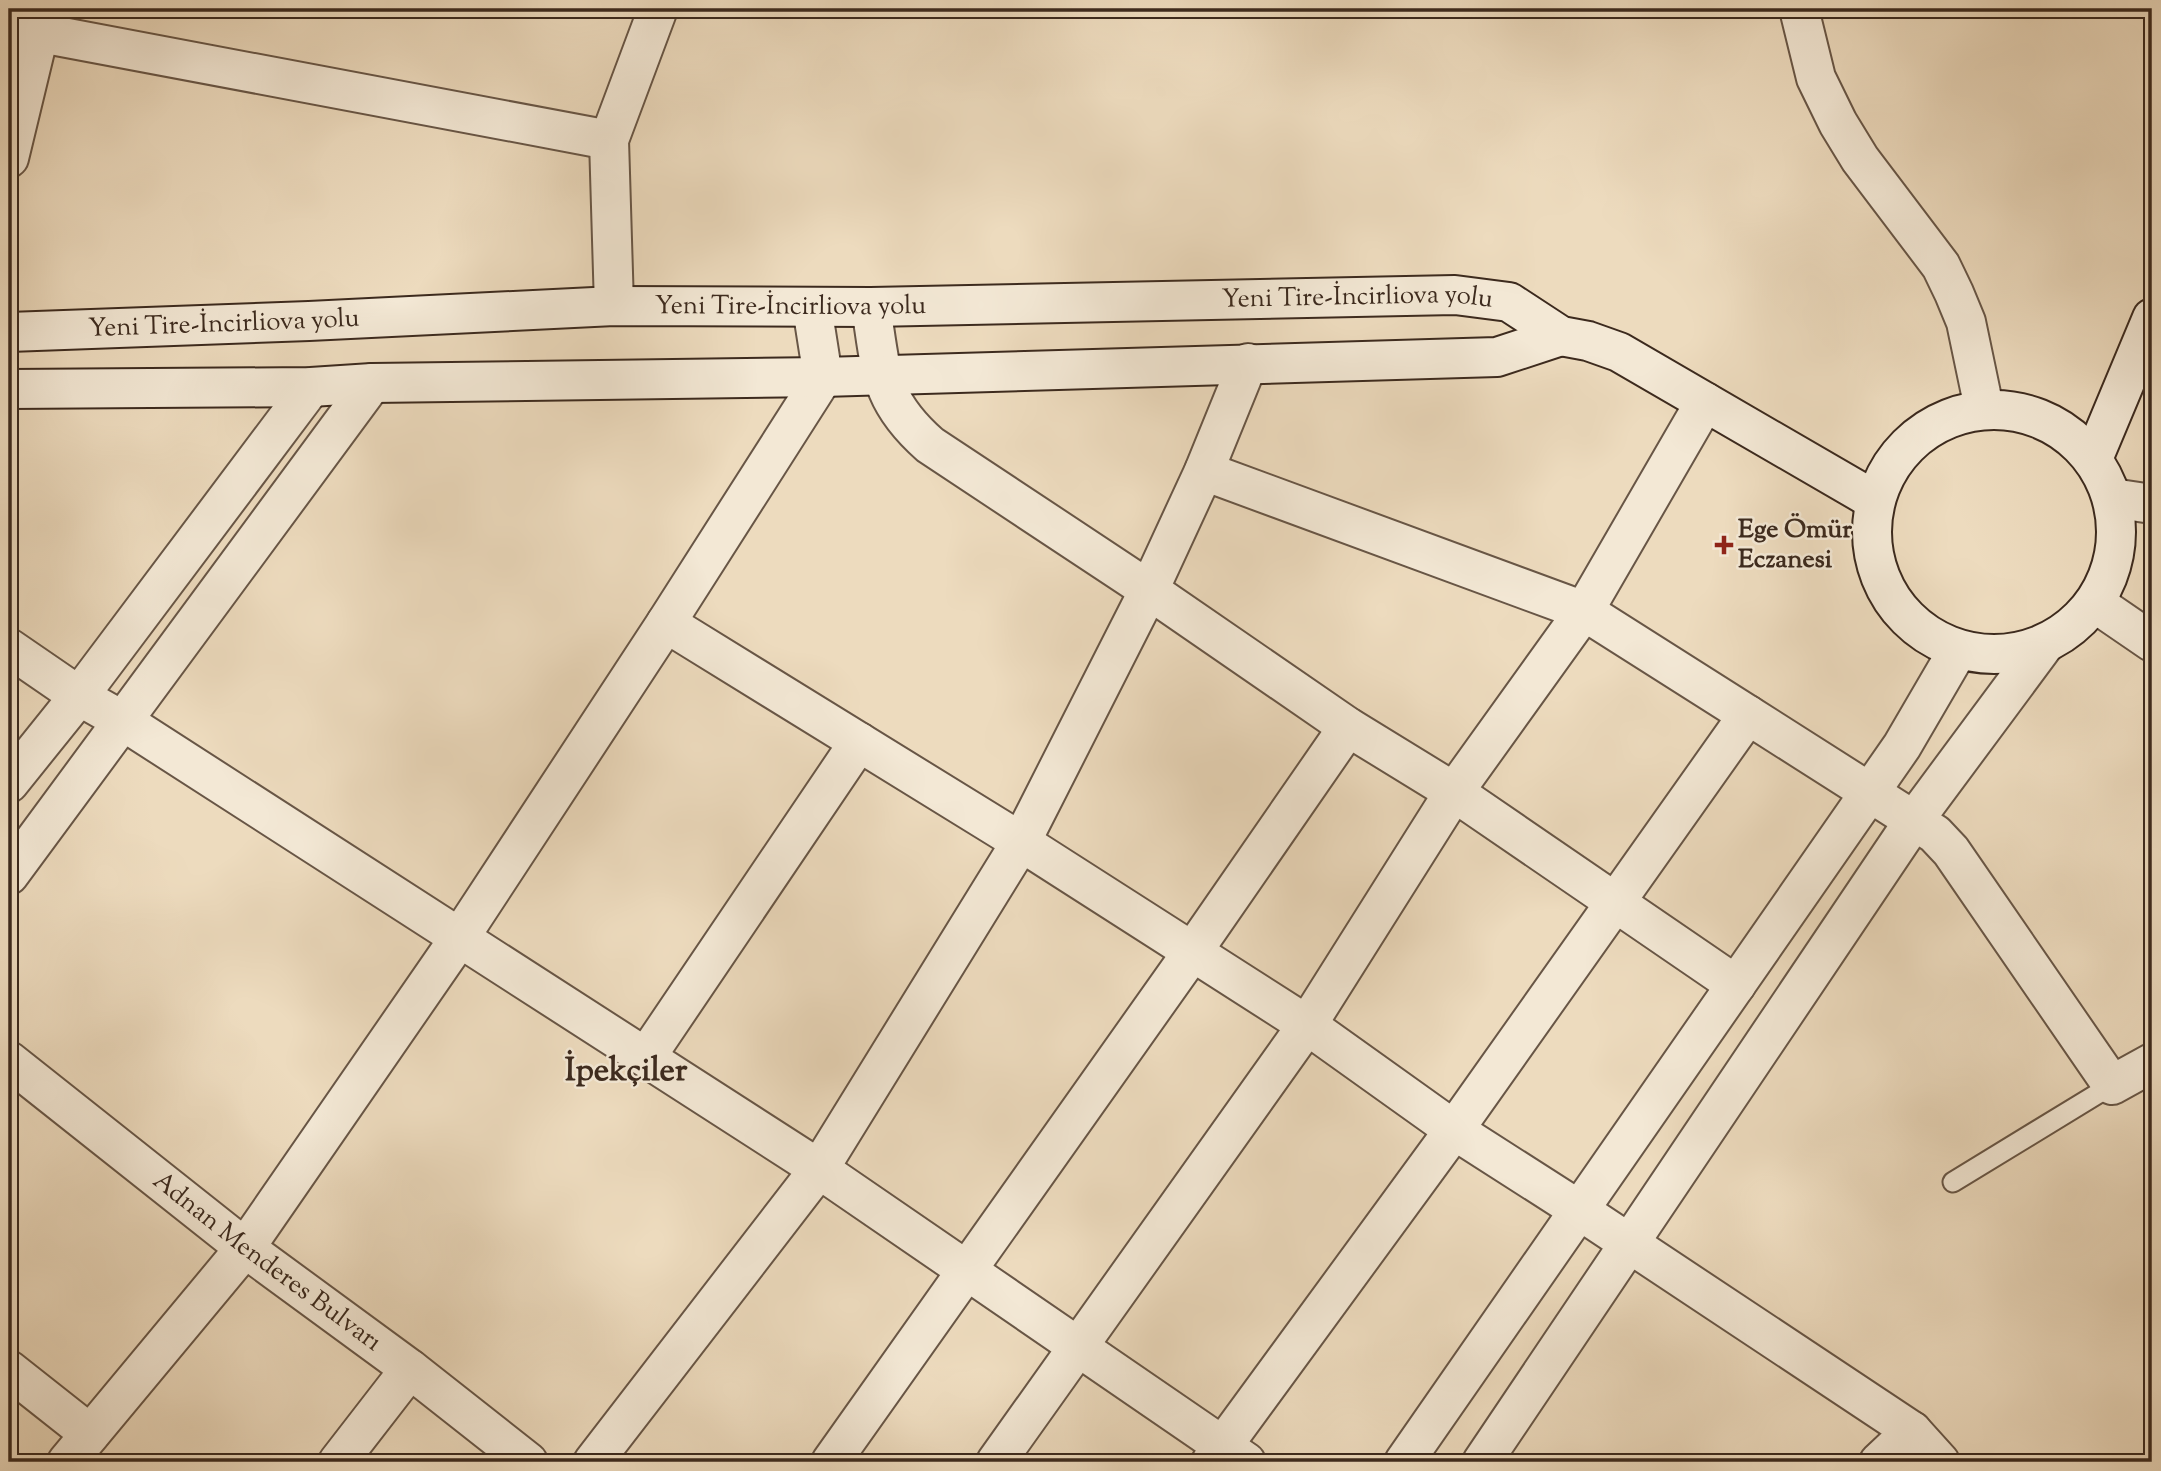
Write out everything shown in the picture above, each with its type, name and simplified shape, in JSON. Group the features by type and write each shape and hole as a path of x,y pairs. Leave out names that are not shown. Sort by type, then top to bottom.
{"street":[{"path":"614,306 609,139 658,9"},
{"path":"1799,9 1816,78 1838,123 1860,159 1941,266 1954,293 1966,322 1984,408"},
{"path":"9,158 31,22 609,139"},
{"name":"Yeni Tire-İncirliova yolu","path":"9,332 614,306 871,307 1454,295 1508,302 1562,336 1588,341 1619,352 1874,500"},
{"path":"9,1370 78,1448 246,1248 460,937 823,377 812,307"},
{"path":"871,307 882,375 897,409 930,445 1149,590 1348,727 1454,792 1736,985"},
{"path":"2094,459 2152,318"},
{"path":"9,389 311,387 372,383 823,377 1497,356 1562,336"},
{"path":"593,1462 819,1169 1021,842 1149,590 1204,471 1248,363"},
{"path":"9,875 372,383"},
{"path":"9,783 79,696 311,387"},
{"path":"996,1462 1307,1025 1454,792 1584,611 1705,402"},
{"path":"1984,408 2010,409 2051,423 2094,459 2112,498 2118,532 2110,575 2095,603 2065,633 2044,645 2003,655 1958,650 1919,630 1899,610 1878,573 1871,543 1874,500 1886,471 1913,438 1943,419 1984,408"},
{"path":"1204,471 1584,611 1935,834 1951,851 2112,1085 2152,1063"},
{"path":"2112,498 2152,504"},
{"path":"2095,603 2152,642"},
{"path":"666,623 1021,842 1307,1025 1454,1130 1912,1431 1940,1462"},
{"path":"1482,1462 1915,819 2044,645"},
{"path":"9,648 79,696 123,721 819,1169 1078,1347 1226,1457 1748,715"},
{"path":"1404,1462 1870,793 1902,746 1958,650"},
{"path":"831,1462 1348,727"},
{"path":"646,1057 859,742"},
{"name":"Adnan Menderes Bulvarı","path":"9,1061 246,1248 410,1369 528,1462"},
{"path":"338,1462 410,1369"},
{"path":"1878,1462 1912,1431"}],"lane":[{"path":"1953,1182 2112,1085"}],"place":[{"name":"Ege Ömür Eczanesi","path":"1724,545"}],"district":[{"name":"İpekçiler","path":"626,1072"}]}
